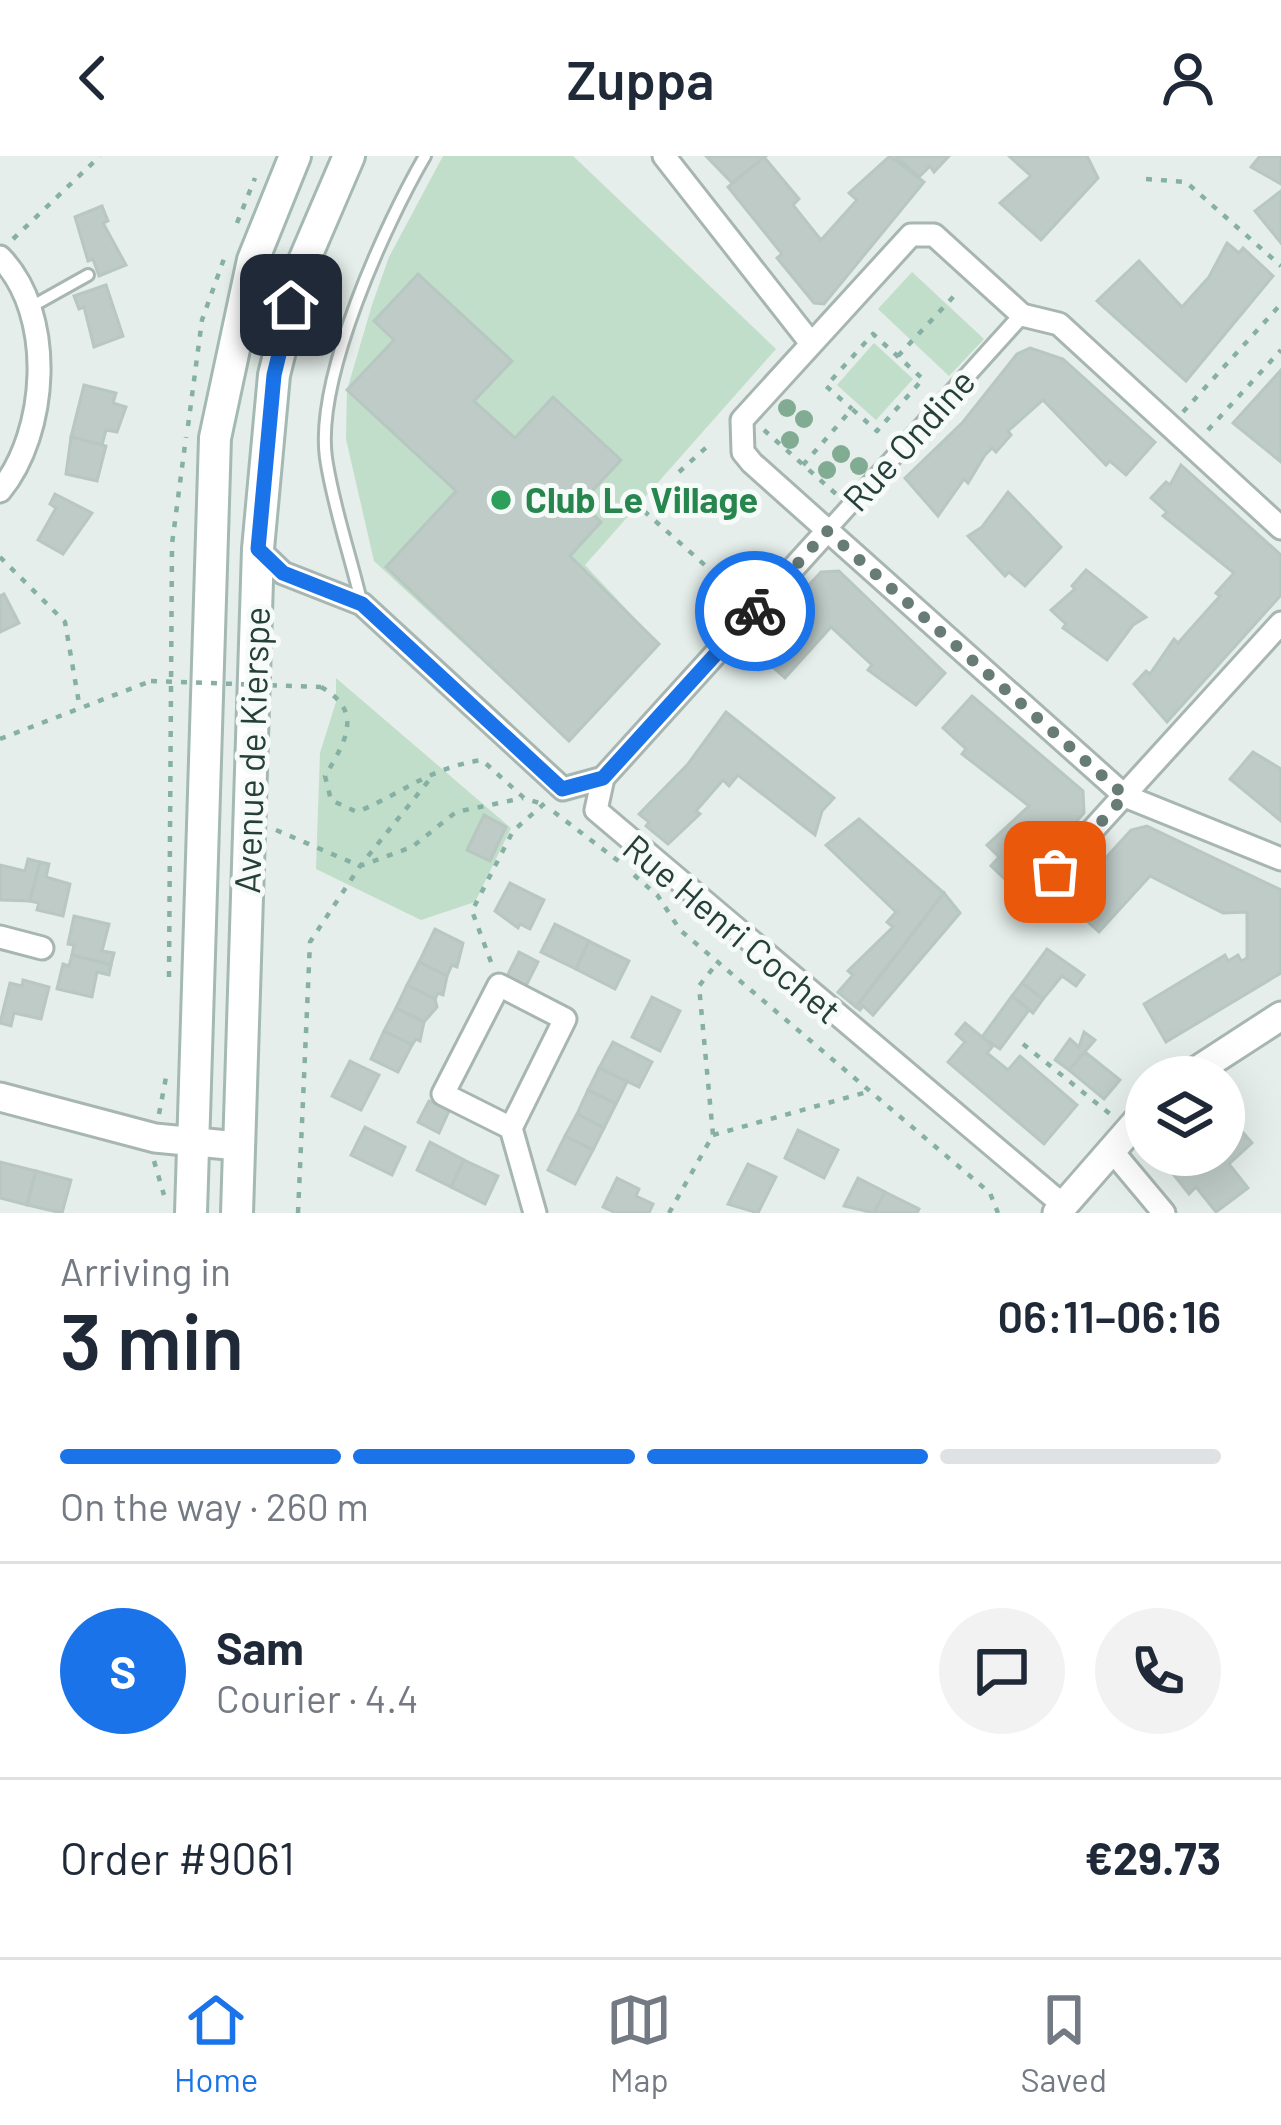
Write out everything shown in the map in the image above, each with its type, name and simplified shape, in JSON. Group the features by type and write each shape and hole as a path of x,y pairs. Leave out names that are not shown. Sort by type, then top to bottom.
{"main road":[{"name":"Avenue de Kierspe","path":"191,1213 215,438 253,260 295,156"},
{"name":"Avenue de Kierspe","path":"237,1213 258,549 274,375 300,270 349,156"}],"street":[{"path":"664,156 810,342"},
{"path":"1281,528 1059,324 1022,315 934,235 924,232 911,235 810,342 742,421 740,431 743,452 752,463 1125,796 1281,859"},
{"path":"0,254 29,308 38,371 33,427 15,472 0,491"},
{"name":"Rue Ondine","path":"603,778 1022,315"},
{"path":"258,549 283,573 362,604 562,789 603,778"},
{"path":"1027,903 1281,622"},
{"name":"Rue Henri Cochet","path":"603,778 596,810 615,830 879,1041 1060,1209"},
{"path":"0,937 42,948"},
{"path":"511,1128 443,1094 499,985 565,1019 511,1128 536,1213"},
{"path":"1219,1056 1281,1016"},
{"path":"0,1097 192,1145 238,1146"},
{"path":"1060,1209 1125,1136"},
{"path":"1112,1152 1164,1213"}],"lane":[{"path":"362,604 326,457 326,425 349,329 377,248 425,156"},
{"path":"29,308 88,274"}],"path":[{"path":"0,254 100,156"},
{"path":"1146,179 1186,182 1281,266"},
{"path":"898,356 954,296"},
{"path":"1171,425 1281,304"},
{"path":"873,334 923,380 877,431 852,409 826,386 873,334"},
{"path":"1193,446 1281,350"},
{"path":"803,465 852,409"},
{"path":"759,425 850,506"},
{"path":"679,472 710,444"},
{"path":"644,511 734,591"},
{"path":"0,557 64,622 80,709"},
{"path":"704,625 765,557"},
{"path":"0,739 151,681 321,687 342,699 348,710 342,747 325,776 332,800 357,812 394,796 440,766 482,760 524,797 544,803 658,896 680,930 990,1193 998,1213"},
{"path":"298,1213 310,942 360,866 440,766"},
{"path":"271,828 360,866 412,848 456,812 524,797"},
{"path":"499,985 472,911 513,831 544,803"},
{"path":"669,1213 712,1135 700,986 717,963"},
{"path":"1023,1044 1114,1118"},
{"path":"712,1135 867,1092"}],"green space":[{"name":"Club Le Village","path":"443,156 573,156 776,349 585,565 659,644 569,741 374,561 346,439 347,390 372,305 389,257"},
{"path":"912,272 984,339 949,376 878,309"},
{"path":"874,343 913,379 876,420 837,385"},
{"path":"336,678 511,828 475,902 421,920 316,869 320,753 336,702"}],"building":[{"path":"706,156 766,156 732,183"},
{"path":"890,156 924,182 824,304 814,303 728,187 764,157 799,199 793,205 821,240 857,200 849,193"},
{"path":"895,156 949,156 934,172 930,166 919,177"},
{"path":"1009,156 1087,156 1098,178 1041,240 1000,203 1031,176"},
{"path":"1260,156 1281,156 1281,184 1251,167"},
{"path":"1281,191 1281,243 1255,211"},
{"path":"102,206 108,221 103,223 126,265 99,276 93,259 88,261 75,217"},
{"path":"1227,243 1239,253 1243,248 1273,276 1186,381 1097,301 1139,261 1182,307 1209,277"},
{"path":"418,274 512,361 474,401 515,438 553,397 621,460 581,503 601,522 570,556 659,644 569,741 386,567 456,491 347,390 394,340 374,321"},
{"path":"106,285 123,336 94,347 84,307 79,309 74,296"},
{"path":"1030,348 1063,359 1155,442 1126,475 1110,461 1106,465 1043,400 1008,431 1011,435 996,452 992,448 985,455 968,483 964,479 938,516 905,478 963,422 1017,354"},
{"path":"1281,370 1281,462 1233,423"},
{"path":"84,385 116,393 113,403 126,407 117,432 106,430 102,445 71,437"},
{"path":"71,437 106,446 97,481 66,474"},
{"path":"1181,465 1281,555 1281,595 1167,722 1134,684 1146,671 1150,674 1174,639 1178,643 1234,573 1163,516 1167,512 1151,498 1166,482 1170,485"},
{"path":"1008,492 1061,547 1025,586 1009,572 1005,576 968,536 982,527"},
{"path":"55,494 92,513 63,554 38,540 56,508 50,504"},
{"path":"1086,570 1146,617 1133,625 1107,660 1063,628 1066,624 1051,610 1075,589 1072,586"},
{"path":"839,571 945,673 916,705 868,670 872,665 831,627 785,678 766,661 758,670 749,662 757,653 752,648 783,614 788,618 800,605 795,600 821,572"},
{"path":"4,594 19,623 0,632 0,596"},
{"path":"972,696 1083,791 1084,813 1024,880 1015,871 1007,881 991,866 999,857 987,845 1029,806 962,754 966,749 943,728"},
{"path":"726,712 834,798 822,811 815,835 738,775 729,786 723,780 696,811 700,814 668,844 646,826 649,822 639,814 688,764"},
{"path":"1253,752 1281,769 1281,821 1230,779"},
{"path":"484,815 506,827 490,861 467,850"},
{"path":"859,819 944,893 856,1007 838,992 853,975 848,971 893,927 887,922 896,912 826,845"},
{"path":"1147,826 1281,890 1281,973 1166,1042 1144,1004 1225,955 1228,961 1238,955 1241,961 1247,958 1247,912 1223,913 1150,876 1099,932 1066,902 1131,830"},
{"path":"28,859 40,862 30,901 0,900 0,865 25,871"},
{"path":"40,862 49,864 46,877 70,884 63,916 37,910 39,903 30,901"},
{"path":"510,883 544,900 530,929 520,924 518,928 495,911"},
{"path":"944,893 960,913 873,1015 863,1006 860,1010 856,1007"},
{"path":"74,916 109,924 102,951 114,953 111,965 72,955 74,945 68,944"},
{"path":"555,924 589,941 576,969 541,952"},
{"path":"435,929 463,943 457,967 452,965 447,976 419,962"},
{"path":"589,941 629,961 615,989 576,969"},
{"path":"1047,949 1084,975 1076,986 1062,976 1043,999 1022,983"},
{"path":"519,952 538,962 526,986 507,976"},
{"path":"72,955 111,965 109,975 97,972 92,997 57,989 63,964 69,966"},
{"path":"419,962 447,976 443,995 438,993 435,999 407,985"},
{"path":"23,980 49,987 41,1019 14,1013 11,1026 0,1023 10,983 22,986"},
{"path":"1022,983 1043,999 1033,1013 1012,996"},
{"path":"407,985 435,999 437,1007 424,1022 396,1008"},
{"path":"1012,996 1029,1010 1000,1049 982,1037"},
{"path":"652,997 680,1011 660,1051 632,1037"},
{"path":"396,1008 424,1022 420,1041 412,1045 384,1031"},
{"path":"965,1023 993,1046 987,1053 1008,1070 1020,1056 1077,1105 1044,1144 948,1062 965,1042 956,1034"},
{"path":"384,1031 412,1045 398,1072 371,1059"},
{"path":"1084,1032 1095,1040 1069,1070 1055,1060 1070,1039 1079,1047"},
{"path":"613,1042 652,1062 639,1087 599,1068"},
{"path":"1085,1052 1120,1080 1104,1099 1069,1070"},
{"path":"350,1061 379,1075 361,1110 332,1096"},
{"path":"599,1068 627,1082 616,1104 588,1090"},
{"path":"588,1090 616,1104 604,1128 577,1114"},
{"path":"429,1101 449,1111 439,1133 418,1122"},
{"path":"577,1114 604,1128 593,1150 565,1136"},
{"path":"365,1127 405,1147 392,1175 351,1155"},
{"path":"798,1130 838,1150 824,1178 785,1158"},
{"path":"565,1136 593,1150 575,1184 548,1170"},
{"path":"430,1142 464,1160 451,1187 417,1170"},
{"path":"464,1160 498,1176 485,1204 451,1187"},
{"path":"0,1162 36,1171 27,1205 0,1198"},
{"path":"748,1164 776,1177 758,1213 728,1204"},
{"path":"36,1171 71,1180 62,1213 27,1205"},
{"path":"1175,1176 1238,1176 1248,1188 1216,1212 1196,1187 1189,1194"},
{"path":"617,1178 639,1189 636,1196 653,1204 649,1213 616,1213 603,1207"},
{"path":"858,1178 885,1192 874,1213 844,1206"},
{"path":"885,1192 919,1209 917,1213 874,1213"}],"way so far":[{"path":"755,611 827,531 1125,796 1055,872"}],"place":[{"name":"Club Le Village","path":"501,500"}],"route":[{"path":"291,305 274,375 258,549 283,573 362,604 562,789 603,778 755,611"}]}
